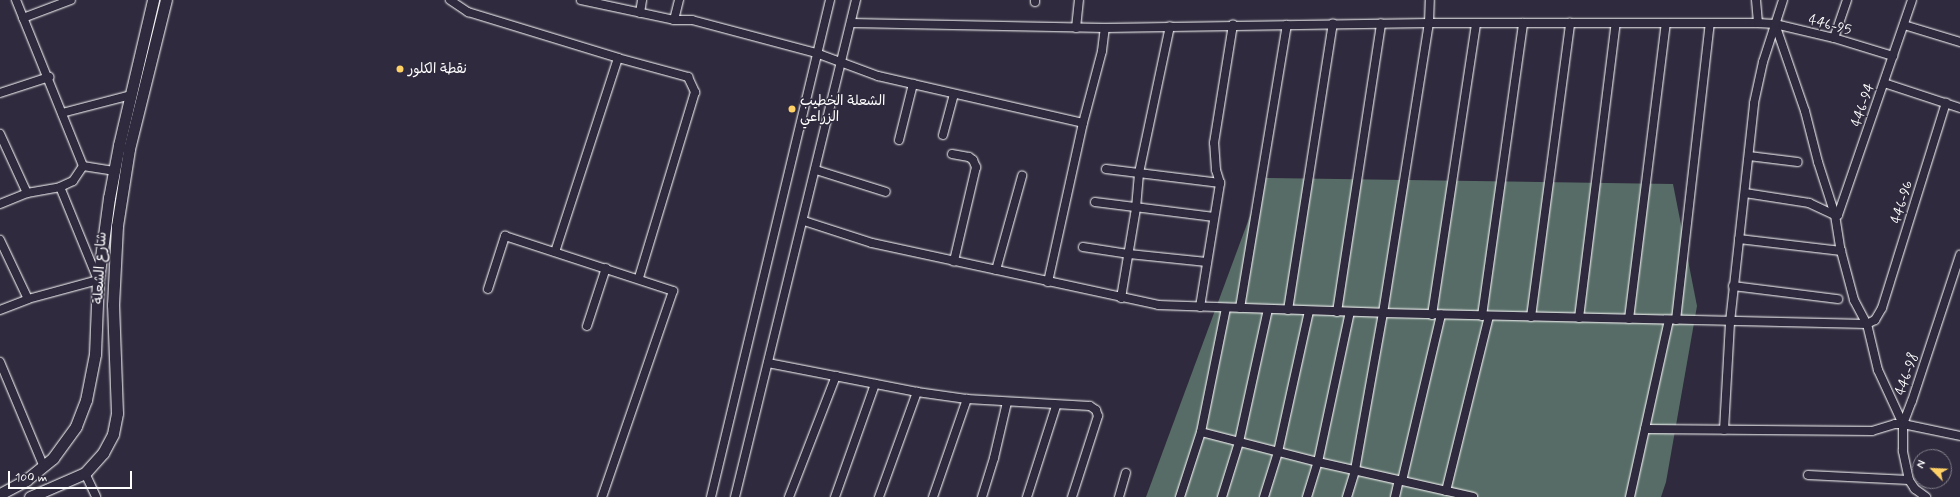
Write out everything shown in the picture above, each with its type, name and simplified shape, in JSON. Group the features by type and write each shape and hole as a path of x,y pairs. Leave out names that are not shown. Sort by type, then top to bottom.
{"main road":[{"name":"شارع الشعلة","path":"0,494 20,484 40,470 69,438 76,426 86,400 95,354 98,280 114,171 153,0"},
{"name":"شارع الشعلة","path":"30,497 85,473 109,444 116,424 117,408 113,305 117,226 129,149 166,0"},
{"path":"40,470 33,483 41,492"},
{"path":"20,484 26,488 25,497"}],"street":[{"path":"16,0 49,77 84,166"},
{"path":"23,18 71,0"},
{"path":"450,0 468,12 688,78 695,92 639,278"},
{"path":"581,0 674,20 692,20 816,54 878,76 1083,123"},
{"path":"640,13 642,0"},
{"path":"674,20 678,0"},
{"path":"711,497 798,140 816,54 830,0"},
{"path":"735,497 804,222 856,0"},
{"path":"1076,28 1079,0"},
{"path":"1347,497 1355,470 1383,313 1429,23 1430,0"},
{"path":"1756,0 1758,23"},
{"path":"1724,430 1733,286 1758,83 1783,0"},
{"path":"1834,38 1847,0"},
{"name":"446-94","path":"1835,215 1840,213 1912,0"},
{"name":"446-95","path":"851,23 1076,28 1429,23 1758,23 1775,24 1834,38 1893,56"},
{"path":"1395,497 1400,481 1437,315 1476,23"},
{"path":"1446,491 1485,316 1523,23"},
{"path":"1531,317 1570,23"},
{"path":"1579,318 1616,23"},
{"path":"1630,319 1666,23"},
{"path":"1630,497 1645,429 1673,320 1710,23"},
{"path":"1288,310 1333,24"},
{"path":"1337,312 1381,24"},
{"path":"1775,24 1805,111 1818,162 1835,215 1841,252 1854,300 1867,324 1878,370 1903,424"},
{"path":"1200,307 1220,183 1216,170 1214,143 1233,25"},
{"path":"1240,308 1287,25"},
{"path":"1904,25 1960,42"},
{"path":"1121,298 1136,208 1139,173 1170,26"},
{"path":"1048,282 1083,123 1102,51 1105,28"},
{"path":"555,252 618,58"},
{"path":"0,93 49,77"},
{"path":"1884,83 1960,108"},
{"path":"899,140 913,84"},
{"path":"943,135 954,94"},
{"path":"62,113 131,95"},
{"name":"446-96","path":"1867,324 1875,320 1882,308 1946,103"},
{"path":"0,134 2,143 27,193"},
{"path":"952,154 969,157 973,160 976,167 954,261"},
{"path":"1749,156 1798,162"},
{"path":"84,166 114,171"},
{"path":"0,204 27,193 60,187 73,181 84,166"},
{"path":"1106,169 1220,183"},
{"path":"816,170 886,192"},
{"path":"996,270 1022,176"},
{"path":"0,310 28,299 98,280 60,187"},
{"path":"1745,193 1809,203 1835,215"},
{"path":"1095,202 1214,216"},
{"path":"804,222 872,243 1158,305 1437,315 1867,324"},
{"path":"488,289 505,236 639,278 673,291 602,497"},
{"path":"1739,239 1841,252"},
{"path":"0,240 4,256 28,299"},
{"path":"1083,247 1129,254 1207,262"},
{"name":"446-98","path":"1909,480 1903,451 1903,424 1960,255"},
{"path":"587,326 606,268"},
{"path":"1733,286 1838,299"},
{"path":"1180,497 1201,432 1226,308"},
{"path":"1222,497 1239,442 1268,309"},
{"path":"1264,497 1278,452 1309,311"},
{"path":"1308,497 1318,462 1350,312"},
{"path":"768,363 917,392 967,399 1056,406 1090,406 1096,410 1098,416 1072,497"},
{"path":"1,364 40,470"},
{"path":"789,497 836,376"},
{"path":"835,497 875,384"},
{"path":"880,497 917,392"},
{"path":"933,497 967,399"},
{"path":"982,497 994,458 1007,402"},
{"path":"1027,497 1056,406"},
{"path":"1645,429 1872,431 1903,424 1960,436"},
{"path":"1201,432 1318,462 1474,497"},
{"path":"85,473 96,497"},
{"path":"1119,497 1126,473"},
{"path":"1808,475 1909,480 1915,489 1926,497"}],"green space":[{"path":"1264,178 1673,184 1697,306 1666,482 1661,497 1146,497"}],"place":[{"name":"نقطة الكلور","path":"400,69"},
{"name":"الشعلة الخطيب الزراعي","path":"792,109"}]}
